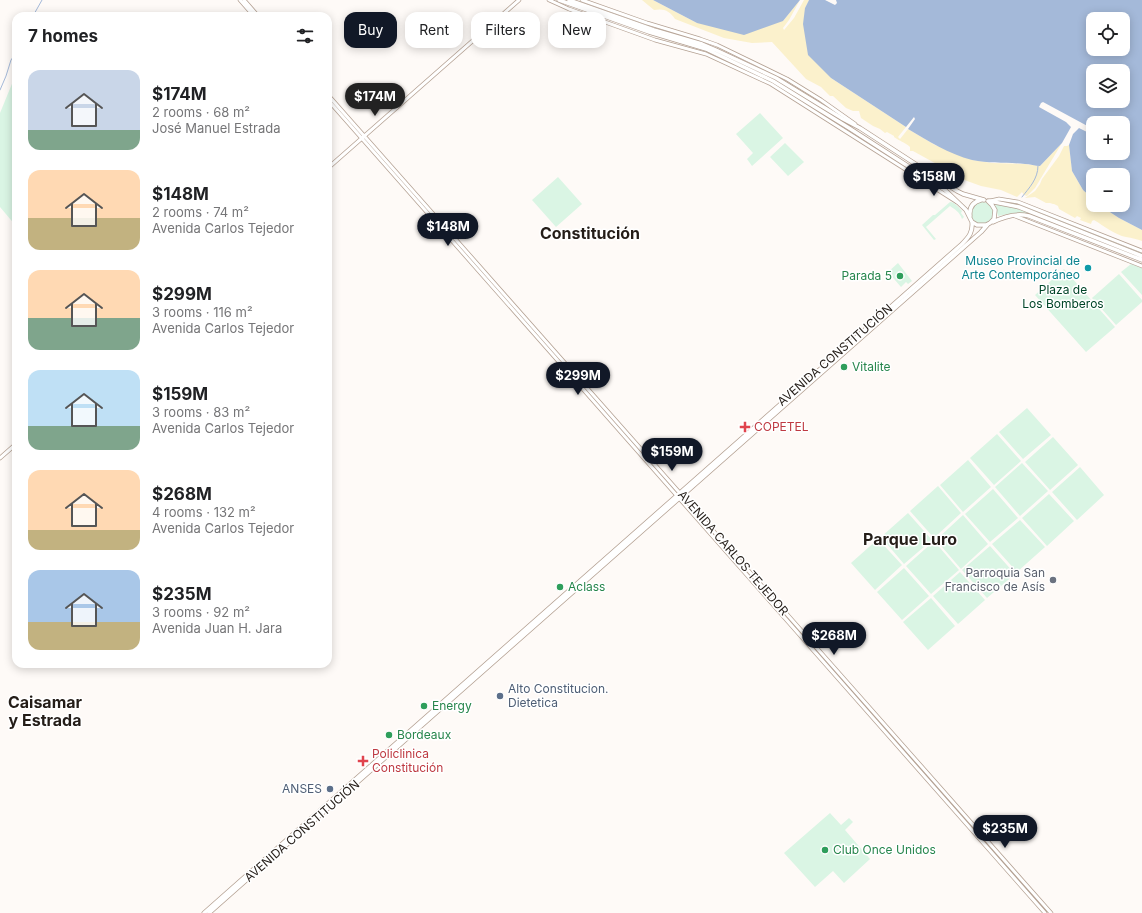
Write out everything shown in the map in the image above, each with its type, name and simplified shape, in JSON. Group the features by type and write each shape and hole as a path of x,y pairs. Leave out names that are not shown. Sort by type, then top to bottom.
{"main road":[{"path":"240,0 250,12"},
{"path":"244,0 254,12"},
{"path":"332,164 519,0"},
{"path":"549,0 569,9 655,40 706,54 771,84 960,204"},
{"path":"559,0 649,32 706,49 774,81 946,190 966,210 972,222 979,226 984,226 1004,217 1026,215 1142,260"},
{"path":"569,0 654,30 702,44 776,78 860,128 963,194 987,201 1019,207 1142,256"},
{"path":"582,0 647,23 717,45 787,79 845,116 860,128"},
{"name":"AVENIDA CARLOS TEJEDOR","path":"332,100 678,498 1045,913"},
{"name":"AVENIDA CARLOS TEJEDOR","path":"332,104 363,137 681,494 1051,913"},
{"path":"970,217 969,211 972,205 977,201 999,199 1018,202 1142,251"},
{"path":"987,201 993,206 995,212 995,217 990,223"},
{"path":"1015,216 1142,266"},
{"name":"AVENIDA CONSTITUCIÓN","path":"210,913 678,498 967,239 972,231 972,222"},
{"name":"AVENIDA CONSTITUCIÓN","path":"681,494 974,239 990,223"},
{"path":"0,458 12,448"},
{"name":"AVENIDA CONSTITUCIÓN","path":"204,913 678,498"}],"green space":[{"path":"12,84 12,221 0,207 0,113"},
{"path":"760,113 783,138 752,166 747,159 753,153 736,134"},
{"path":"785,143 804,162 788,176 770,157"},
{"path":"558,177 582,204 556,227 532,200"},
{"path":"998,200 1018,203 1142,252 1142,254 1019,206 998,202"},
{"path":"950,202 954,203 962,211 961,213 964,217 962,219 950,206 926,227 936,239 934,240 922,225"},
{"path":"982,202 990,205 993,213 990,221 982,224 974,221 971,213 974,205"},
{"path":"995,204 1015,207 1031,215 1014,213 998,216"},
{"name":"Parada 5","path":"898,263 912,281 908,284 906,282 901,287 888,272"},
{"path":"1131,264 1142,268 1142,295 1121,272"},
{"name":"Plaza de Los Bomberos","path":"1064,269 1115,327 1086,352 1035,295"},
{"path":"1119,274 1142,300 1142,302 1116,325 1092,298"},
{"path":"1027,408 1051,435 1023,459 999,432"},
{"path":"997,434 1021,461 994,485 970,458"},
{"path":"1053,437 1078,465 1050,490 1025,462"},
{"path":"968,460 991,487 963,512 940,485"},
{"path":"1022,463 1048,491 1020,516 995,487"},
{"path":"1080,467 1104,495 1077,520 1052,492"},
{"path":"938,486 961,513 934,538 910,511"},
{"path":"993,489 1018,518 990,542 965,514"},
{"path":"1049,494 1074,521 1047,546 1022,518"},
{"path":"908,513 932,540 904,564 881,537"},
{"path":"963,515 988,544 961,569 936,540"},
{"path":"1020,520 1045,547 1017,572 992,544"},
{"path":"878,539 902,565 875,590 851,563"},
{"path":"934,541 959,570 931,594 906,566"},
{"path":"990,546 1015,574 987,598 962,570"},
{"path":"904,568 929,596 902,620 877,592"},
{"path":"960,572 985,600 958,624 933,596"},
{"path":"931,598 955,626 928,650 903,622"},
{"name":"Club Once Unidos","path":"830,813 841,825 849,818 853,822 845,830 870,859 844,883 833,871 815,887 784,853"}],"sand":[{"path":"642,0 653,0 697,23 783,21 800,0 783,28 784,30 794,18 804,0 809,0 805,8 831,78 906,127 898,137 900,139 908,129 935,145 973,160 992,163 1040,166 1062,143 1035,188 1027,196 1022,192 1017,197 1001,190 981,186 945,173 942,167 913,151 910,151 910,147 906,144 861,118 859,111 853,111 846,108 821,87 806,79 772,42 752,43 724,38 675,19 671,14 661,9 654,10"},
{"path":"1069,145 1072,171 1086,193 1086,212 1110,212 1142,230 1142,241 1122,236 1094,220 1091,224 1080,220 1081,218 1077,216 1075,218 1059,209 1058,206 1046,203 1035,197 1025,198 1035,191 1059,156 1064,146"}],"water":[{"path":"653,0 800,0 783,21 744,35 697,23"},
{"path":"809,0 825,0 835,5 837,3 836,0 1142,0 1142,230 1110,212 1130,212 1130,168 1086,168 1086,193 1072,171 1069,145 1073,134 1079,128 1086,132 1086,160 1130,160 1130,116 1086,116 1086,125 1043,102 1039,107 1066,122 1071,127 1062,143 1040,166 972,160 939,147 908,129 915,119 914,117 906,127 831,78 808,55 803,24 805,8"}],"waterway":[{"path":"35,12 42,0"},
{"path":"0,90 12,59"},
{"path":"1022,197 1035,179 1038,166"}],"place":[{"name":"Museo Provincial de Arte Contemporáneo","path":"1088,268"},
{"name":"Parada 5","path":"900,276"},
{"name":"Vitalite","path":"844,367"},
{"name":"COPETEL","path":"745,427"},
{"name":"Parroquia San Francisco de Asís","path":"1053,580"},
{"name":"Aclass","path":"560,587"},
{"name":"Alto Constitucion. Dietetica","path":"500,696"},
{"name":"Energy","path":"424,706"},
{"name":"Bordeaux","path":"389,735"},
{"name":"Policlinica Constitución","path":"363,761"},
{"name":"ANSES","path":"330,789"},
{"name":"Club Once Unidos","path":"825,850"}],"district":[{"name":"Constitución","path":"590,233"},
{"name":"Parque Luro","path":"910,539"},
{"name":"Caisamar y Estrada","path":"45,711"}]}
